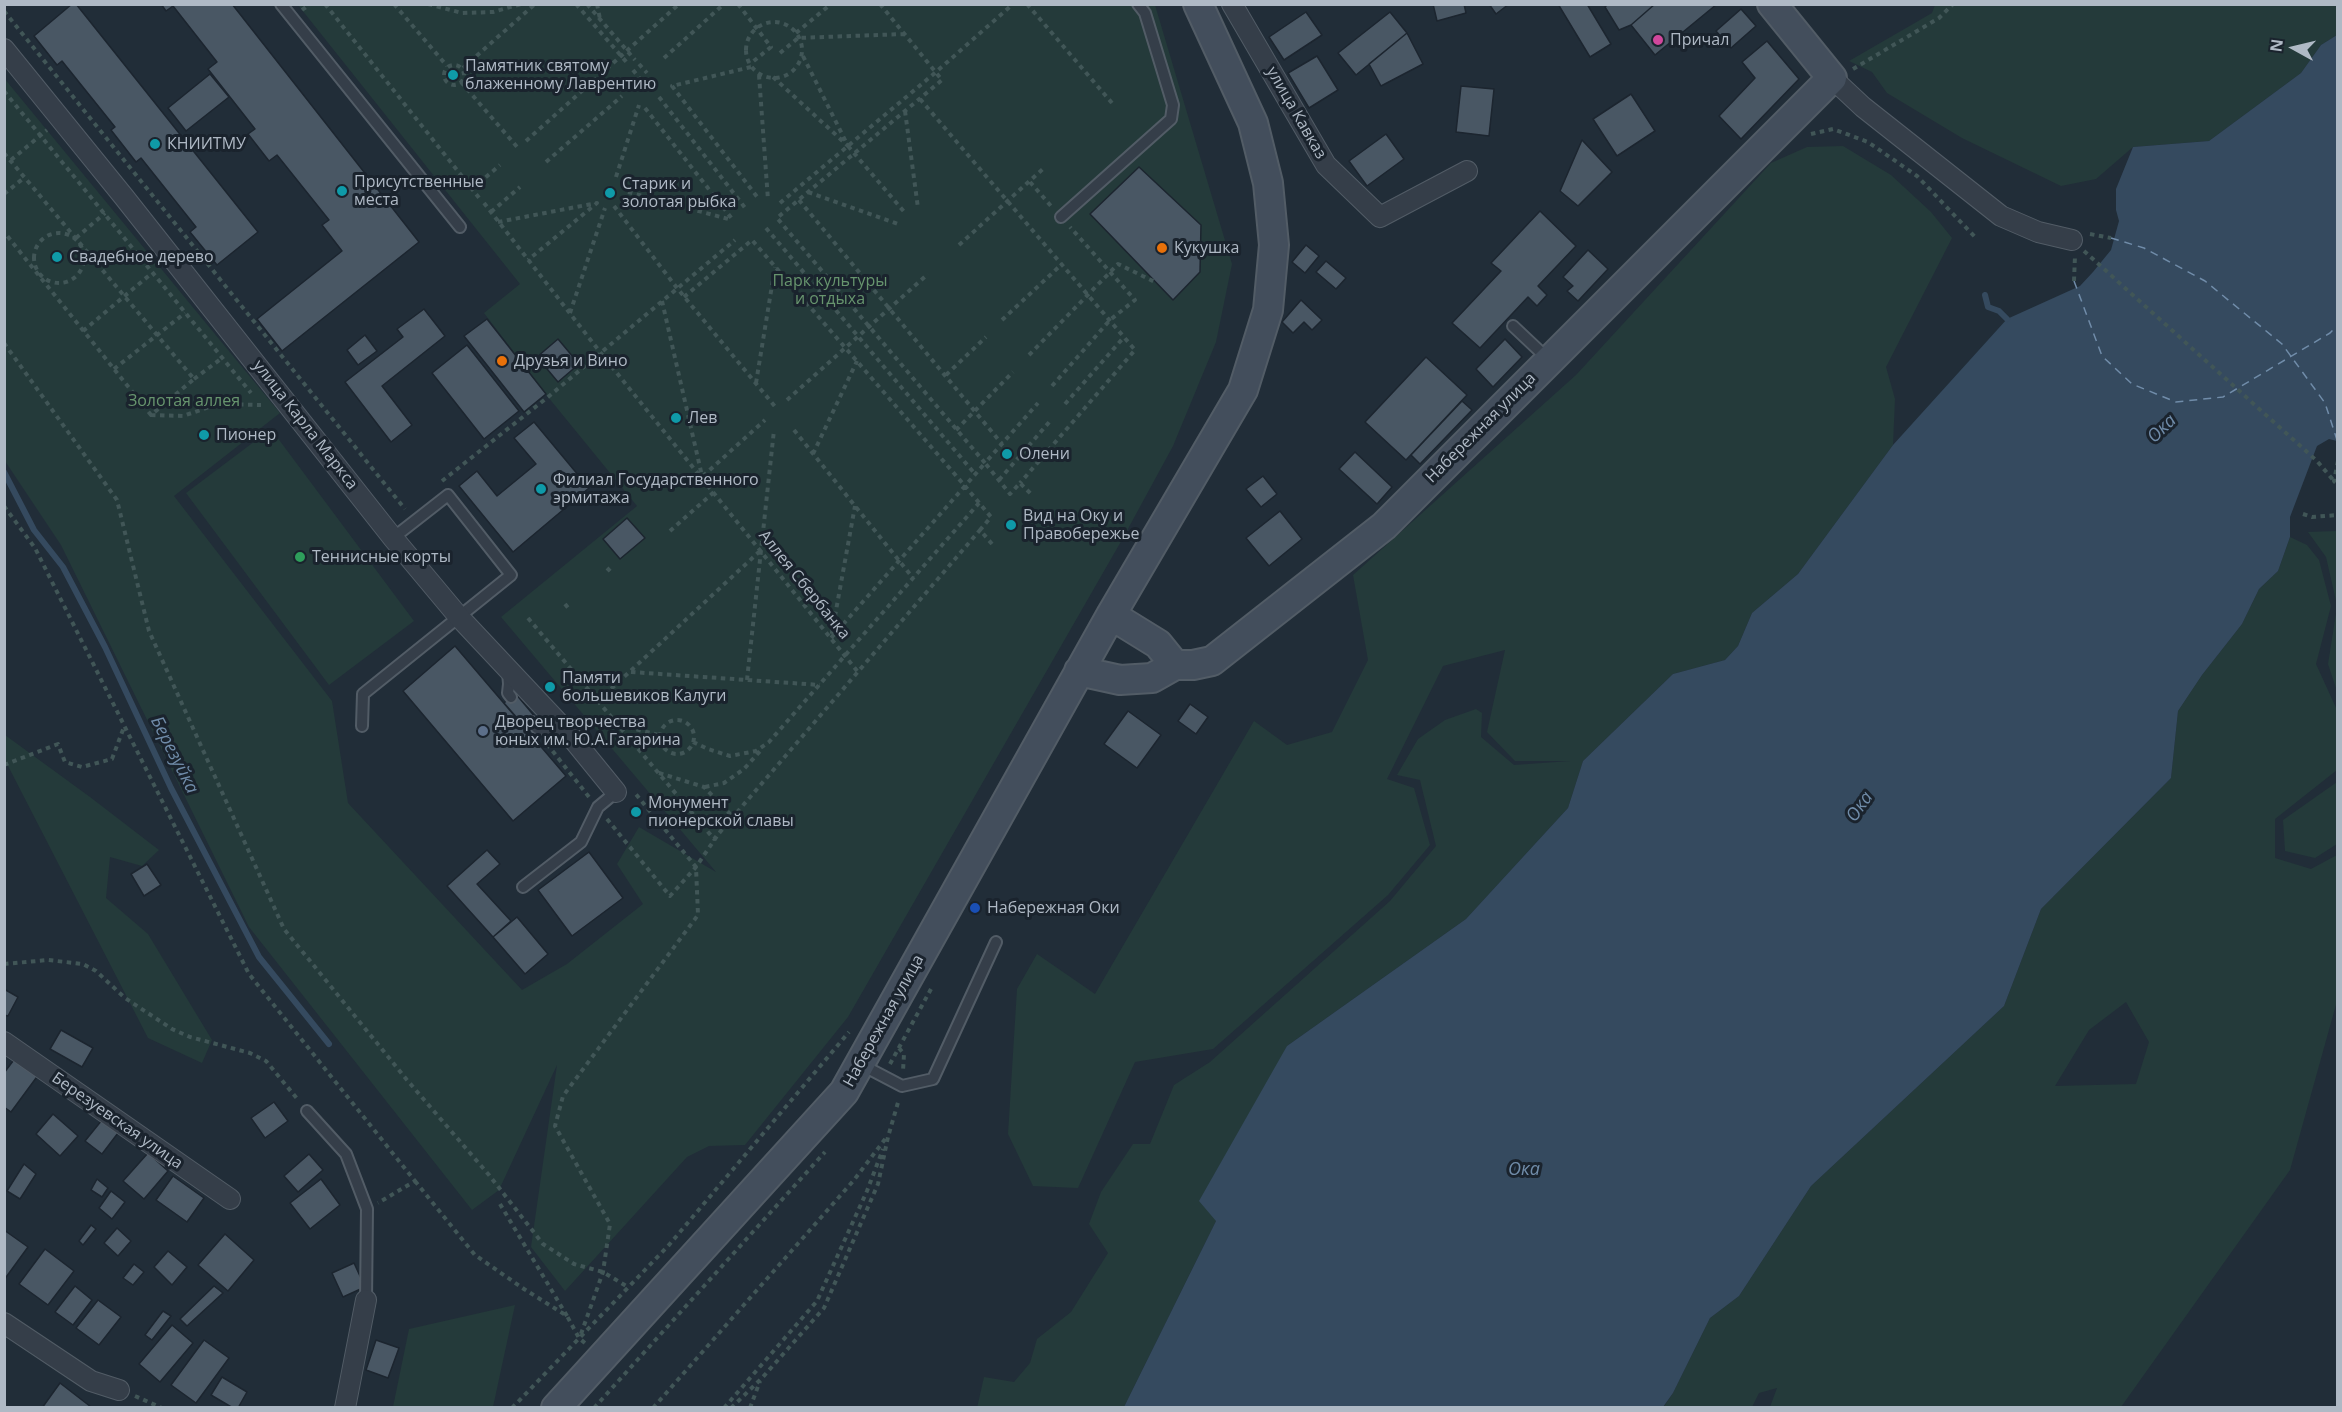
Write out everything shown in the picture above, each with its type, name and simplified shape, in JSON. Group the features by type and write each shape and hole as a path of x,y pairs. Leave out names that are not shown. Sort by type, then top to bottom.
{"main road":[{"name":"Набережная улица","path":"556,1407 844,1092 1079,671 1243,390 1269,310 1274,245 1268,183 1253,123 1198,4"},
{"path":"1772,4 1832,78"},
{"name":"Набережная улица","path":"1079,671 1120,680 1152,678 1175,665 1193,665 1212,661 1384,526 1832,78"},
{"path":"1111,615 1158,644 1175,665"}],"street":[{"name":"улица Кавказ","path":"1232,4 1326,165 1380,217 1467,171"},
{"name":"улица Карла Маркса","path":"4,49 459,617 568,733 616,792"},
{"path":"1832,78 1863,107 2001,216 2038,232 2072,240"},
{"name":"Березуевская улица","path":"4,1042 230,1199"},
{"path":"345,1407 366,1300"},
{"path":"4,1323 91,1381 119,1390"}],"lane":[{"path":"282,4 460,227"},
{"path":"1061,217 1171,119 1173,105 1145,13 1138,4"},
{"path":"1513,326 1549,360"},
{"path":"362,726 363,694 511,574 448,495 389,532"},
{"path":"507,668 510,684 508,693 511,697"},
{"path":"532,722 537,728 568,733"},
{"path":"523,887 581,842 598,807 616,792"},
{"path":"860,1064 902,1086 933,1079 996,942"},
{"path":"307,1111 346,1154 367,1209 366,1300"}],"path":[{"path":"325,4 480,199"},
{"path":"394,4 447,66"},
{"path":"428,4 462,13 493,12 521,4"},
{"path":"463,68 535,4"},
{"path":"576,4 629,65"},
{"path":"587,4 635,60"},
{"path":"597,4 600,20"},
{"path":"526,141 679,4"},
{"path":"664,58 724,4"},
{"path":"738,4 771,46 751,65 672,86 758,198"},
{"path":"780,53 831,4"},
{"path":"879,4 942,80 904,111 777,218 1010,494 1134,350 920,98"},
{"path":"780,203 1013,4"},
{"path":"1027,4 1113,104"},
{"path":"1832,78 1843,75 1939,18 1953,4"},
{"path":"4,11 405,509"},
{"path":"802,54 798,64 790,72 781,77 773,77 759,74 751,65 746,57 746,46 749,35 766,22 777,22 788,26 797,35 802,54 848,146"},
{"path":"797,35 904,34"},
{"path":"455,64 463,68 464,77 461,82 452,85 445,81 443,73 447,66 455,64"},
{"path":"639,64 647,73"},
{"path":"633,70 640,79"},
{"path":"759,74 768,200"},
{"path":"773,77 848,146 906,214"},
{"path":"461,82 518,148"},
{"path":"4,91 267,412"},
{"path":"546,162 622,96"},
{"path":"658,97 746,209"},
{"path":"616,177 639,105"},
{"path":"628,192 733,220 645,108"},
{"path":"904,111 918,208"},
{"path":"11,160 61,119"},
{"path":"1833,129 1868,142 1917,176 1976,238"},
{"path":"4,153 194,379"},
{"path":"472,189 500,165"},
{"path":"959,245 1045,168"},
{"path":"4,194 25,177"},
{"path":"1030,182 1135,300 1110,321 1052,386"},
{"path":"490,212 520,187"},
{"path":"808,192 898,224"},
{"path":"76,238 124,197"},
{"path":"799,199 1002,444"},
{"name":"Аллея Сбербанка","path":"484,203 600,352 858,672"},
{"path":"498,222 597,203 528,260"},
{"path":"614,206 684,297 777,409"},
{"path":"570,314 605,208"},
{"path":"766,228 975,474"},
{"path":"4,232 151,415 183,416 218,404 261,405"},
{"path":"62,232 76,238 85,261 75,279 55,284 38,274 33,254 40,239 62,232"},
{"path":"441,481 548,397 735,240"},
{"path":"602,813 670,896 696,867 717,836 991,517 752,240 684,297"},
{"path":"2072,240 2317,461 2337,485"},
{"path":"1002,320 1062,264"},
{"path":"1029,356 1118,264 1155,282"},
{"path":"756,383 775,267"},
{"path":"83,331 152,273"},
{"path":"787,400 928,273"},
{"path":"662,301 702,477 765,420"},
{"path":"114,369 185,313"},
{"path":"946,375 986,337"},
{"path":"1065,404 1124,337"},
{"path":"4,343 117,500 149,631 284,929 407,1080 489,1175 543,1244 574,1264 603,1272 628,1287"},
{"path":"151,415 222,358"},
{"path":"813,454 856,361"},
{"path":"956,430 1013,372"},
{"path":"831,638 1038,403"},
{"path":"999,480 1051,420"},
{"path":"747,680 774,430"},
{"path":"794,430 913,578"},
{"path":"2334,481 2337,461"},
{"path":"1020,483 1032,495"},
{"path":"670,531 714,492"},
{"path":"389,532 405,509 414,502"},
{"path":"704,787 724,783 744,769 979,502"},
{"path":"4,506 35,548 249,974 475,1254 567,1316"},
{"path":"831,638 855,506"},
{"path":"2303,514 2312,517 2337,515"},
{"path":"980,530 992,544"},
{"path":"598,701 761,550"},
{"path":"607,568 611,572"},
{"path":"565,604 569,609"},
{"path":"528,618 714,839 717,836"},
{"path":"630,672 820,685"},
{"path":"679,720 691,727 693,742 687,752 674,755 663,748 659,735 666,723 679,720"},
{"path":"618,725 659,735"},
{"path":"4,765 58,744 65,762 82,767 112,759 124,726"},
{"path":"693,742 730,756 756,752 769,742"},
{"path":"658,773 704,787 734,817"},
{"path":"579,1338 603,1272 609,1224 555,1126 563,1096 698,915 696,867 633,790 616,792"},
{"path":"4,964 48,960 83,964 96,971 125,998 172,1029 190,1037 250,1053 266,1061 307,1111"},
{"path":"512,1407 669,1245 853,1027"},
{"path":"731,1407 762,1378 824,1308 878,1184 902,1086 904,1054 900,1048"},
{"path":"653,1407 854,1180 888,1137"},
{"path":"724,1407 817,1301 867,1191 888,1137"},
{"path":"367,1209 415,1182"},
{"path":"500,1204 579,1338 602,1358"},
{"path":"750,1407 762,1378"},
{"path":"119,1390 162,1407"}],"green space":[{"path":"298,5 1155,5 1232,264 1216,342 1173,446 1123,538 848,1017 745,1145 709,1146 687,1157 565,1291 531,1247 557,1065 499,1190 472,1210 249,927 61,545 5,461 4,78 280,413 174,496 332,701 348,803 522,990 567,964 643,904 617,864 639,827 716,872 501,617 637,506 548,397 484,313 520,284"},
{"path":"1935,5 2337,5 2337,35 2321,45 2301,73 2209,141 2133,147 2096,179 2061,186 1962,138 1887,93 1872,72 1849,61 1932,13"},
{"path":"1843,146 1891,175 1931,212 1952,238 1886,367 1895,399 1893,445 1798,574 1752,613 1738,646 1725,660 1673,674 1583,761 1568,808 1466,919 1287,1046 1216,1221 1124,1407 977,1408 984,1377 1014,1382 1030,1363 1037,1339 1071,1312 1108,1253 1089,1224 1101,1192 1133,1144 1150,1144 1174,1085 1210,1062 1390,901 1436,846 1420,780 1397,775 1418,739 1445,720 1476,709 1482,713 1481,737 1514,765 1570,761 1515,761 1487,732 1505,650 1443,666 1387,779 1414,788 1430,845 1388,895 1213,1049 1135,1062 1078,1188 1033,1186 1008,1134 1017,989 1037,954 1095,994 1254,721 1287,745 1332,732 1368,660 1353,575 1576,375 1771,163 1807,147"},
{"name":"Теннисные корты","path":"271,429 414,621 329,685 186,493"},
{"path":"2338,531 2337,605 2326,557 2308,532"},
{"path":"2290,537 2307,545 2319,560 2331,606 2316,664 2337,710 2337,770 2275,819 2275,858 2311,869 2337,855 2337,1001 2290,1170 2121,1407 1770,1407 1777,1388 1759,1393 1752,1407 1663,1408 1673,1393 1710,1318 1739,1296 1811,1186 2004,1006 2041,909 2171,778 2178,711 2202,675 2242,624 2259,589 2278,571","holes":["2126,1002 2149,1042 2136,1084 2055,1086 2089,1030"]},
{"path":"2337,607 2338,691 2328,664"},
{"path":"5,735 159,850 142,866 110,857 106,898 148,934 212,1040 202,1063 148,1038 5,760"},
{"path":"2337,782 2337,844 2315,858 2285,851 2283,820"},
{"path":"515,1305 493,1407 393,1407 409,1329"}],"water":[{"name":"Ока","path":"2337,35 2337,441 2329,439 2317,446 2290,517 2290,537 2278,571 2259,589 2242,624 2202,675 2178,711 2171,778 2041,909 2004,1006 1811,1186 1739,1296 1710,1318 1673,1393 1663,1407 1124,1407 1216,1221 1199,1201 1287,1046 1466,919 1568,808 1583,761 1673,674 1725,660 1738,646 1752,613 1798,574 1893,445 2007,319 2080,286 2111,250 2119,221 2116,210 2116,189 2133,147 2209,141 2301,73 2321,45"}],"building":[{"name":"КНИИТМУ","path":"72,4 76,4 258,232 217,265 190,232 196,227 141,158 136,162 111,130 115,127 62,61 57,65 34,36"},
{"name":"Присутственные места","path":"161,4 232,4 419,242 282,351 257,319 342,251 322,225 329,220 277,155 269,161 248,134 255,129 208,69 217,62 173,6 166,11"},
{"path":"1433,4 1464,4 1466,13 1437,21"},
{"path":"1489,4 1509,4 1496,14"},
{"path":"1558,4 1587,4 1611,44 1590,57"},
{"path":"1608,4 1655,4 1631,25 1619,30 1605,7"},
{"name":"Причал","path":"1655,4 1717,4 1655,55 1631,25"},
{"path":"1741,9 1756,26 1731,48 1716,31"},
{"path":"1306,12 1322,35 1284,60 1269,37"},
{"path":"1390,12 1407,33 1356,75 1338,53"},
{"path":"1407,33 1423,64 1381,86 1369,64"},
{"path":"1767,41 1799,79 1741,139 1719,116 1755,78 1742,62"},
{"path":"1317,56 1338,90 1309,108 1288,73"},
{"path":"210,74 229,97 186,131 168,108"},
{"path":"1461,86 1494,89 1489,136 1456,132"},
{"path":"1631,94 1655,131 1617,156 1593,119"},
{"path":"1386,134 1404,159 1367,186 1349,161"},
{"path":"1582,140 1612,172 1578,206 1560,191"},
{"name":"Кукушка","path":"1139,167 1201,225 1200,272 1173,300 1090,214"},
{"path":"1540,211 1576,246 1538,286 1547,295 1537,306 1528,297 1480,348 1452,323 1501,271 1491,263"},
{"path":"1306,245 1319,256 1305,273 1292,262"},
{"path":"1588,250 1608,269 1578,301 1567,291 1573,286 1563,277"},
{"path":"1326,261 1346,278 1336,289 1316,272"},
{"path":"1301,300 1322,320 1312,330 1304,322 1293,333 1282,322"},
{"path":"424,309 445,336 382,386 412,425 391,442 345,382 403,337 397,329"},
{"name":"Друзья и Вино","path":"487,319 546,394 524,412 464,336"},
{"path":"365,335 377,351 358,365 347,350"},
{"path":"558,339 579,364 558,382 537,357"},
{"path":"1505,339 1522,357 1493,387 1476,369"},
{"path":"467,345 519,411 484,439 432,373"},
{"path":"1426,357 1467,395 1406,460 1365,422"},
{"path":"1462,401 1472,410 1420,464 1411,455"},
{"path":"534,422 589,488 513,552 459,486 477,471 497,496 536,464 514,438"},
{"path":"1355,452 1392,487 1377,504 1339,469"},
{"path":"1263,476 1277,494 1261,507 1246,489"},
{"path":"1280,511 1302,539 1269,566 1246,538"},
{"path":"627,518 645,538 620,559 603,539"},
{"name":"Дворец творчества юных им. Ю.А.Гагарина","path":"455,646 566,776 513,821 403,691"},
{"path":"515,693 536,718 525,727 504,703"},
{"path":"1190,704 1208,717 1196,734 1178,721"},
{"path":"1128,711 1161,735 1137,768 1104,744"},
{"path":"487,850 500,864 477,884 511,921 493,937 447,886"},
{"path":"589,852 623,898 572,936 538,890"},
{"path":"147,864 161,885 144,896 131,874"},
{"path":"517,917 548,954 525,974 493,937"},
{"path":"4,989 18,997 8,1016 4,1015"},
{"path":"61,1030 93,1048 82,1067 50,1049"},
{"path":"16,1057 39,1074 11,1112 4,1107 4,1073"},
{"path":"274,1102 288,1121 265,1138 251,1118"},
{"path":"53,1114 78,1136 60,1156 36,1134"},
{"path":"102,1120 118,1133 102,1154 85,1141"},
{"path":"148,1153 168,1171 144,1199 123,1181"},
{"path":"309,1154 323,1170 298,1192 284,1176"},
{"path":"24,1164 36,1174 20,1199 7,1191"},
{"path":"173,1176 204,1198 187,1222 156,1200"},
{"path":"97,1179 108,1188 102,1197 91,1190"},
{"path":"321,1179 340,1205 310,1229 290,1203"},
{"path":"111,1191 125,1202 112,1219 99,1208"},
{"path":"91,1225 96,1229 83,1245 79,1241"},
{"path":"117,1228 131,1241 118,1256 104,1243"},
{"path":"4,1230 28,1247 4,1280"},
{"path":"225,1234 254,1260 228,1291 198,1265"},
{"path":"45,1249 74,1271 48,1305 19,1284"},
{"path":"168,1251 187,1267 172,1285 154,1267"},
{"path":"354,1263 365,1287 343,1297 332,1273"},
{"path":"134,1264 144,1272 133,1285 123,1278"},
{"path":"75,1286 92,1300 73,1325 55,1312"},
{"path":"214,1286 223,1293 187,1326 180,1319"},
{"path":"98,1300 121,1317 99,1345 76,1328"},
{"path":"163,1311 171,1316 152,1340 145,1335"},
{"path":"172,1325 193,1343 160,1382 139,1364"},
{"path":"204,1340 229,1358 196,1403 171,1385"},
{"path":"376,1340 399,1348 388,1378 366,1370"},
{"path":"222,1377 247,1392 238,1408 233,1408 211,1395"},
{"path":"60,1383 91,1407 91,1408 42,1408"}],"waterway":[{"path":"1985,295 1988,307 1999,311 2007,319"},
{"name":"Березуйка","path":"4,472 34,530 63,567 105,647 171,788 259,957 329,1044"}],"ferry route":[{"path":"2111,238 2144,248 2205,281 2282,344 2325,403 2338,443"},
{"path":"2074,281 2102,356 2132,384 2176,402 2223,397 2330,333 2338,325"}],"place":[{"name":"Причал","path":"1658,40"},
{"name":"Памятник святому блаженному Лаврентию","path":"453,75"},
{"name":"КНИИТМУ","path":"155,144"},
{"name":"Присутственные места","path":"342,191"},
{"name":"Старик и золотая рыбка","path":"610,193"},
{"name":"Кукушка","path":"1162,248"},
{"name":"Свадебное дерево","path":"57,257"},
{"name":"Друзья и Вино","path":"502,361"},
{"name":"Лев","path":"676,418"},
{"name":"Пионер","path":"204,435"},
{"name":"Олени","path":"1007,454"},
{"name":"Филиал Государственного эрмитажа","path":"541,489"},
{"name":"Вид на Оку и Правобережье","path":"1011,525"},
{"name":"Теннисные корты","path":"300,557"},
{"name":"Памяти большевиков Калуги","path":"550,687"},
{"name":"Дворец творчества юных им. Ю.А.Гагарина","path":"483,731"},
{"name":"Монумент пионерской славы","path":"636,812"},
{"name":"Набережная Оки","path":"975,908"}],"park label":[{"name":"Парк культуры и отдыха","path":"830,290"},
{"name":"Золотая аллея","path":"184,401"}]}
